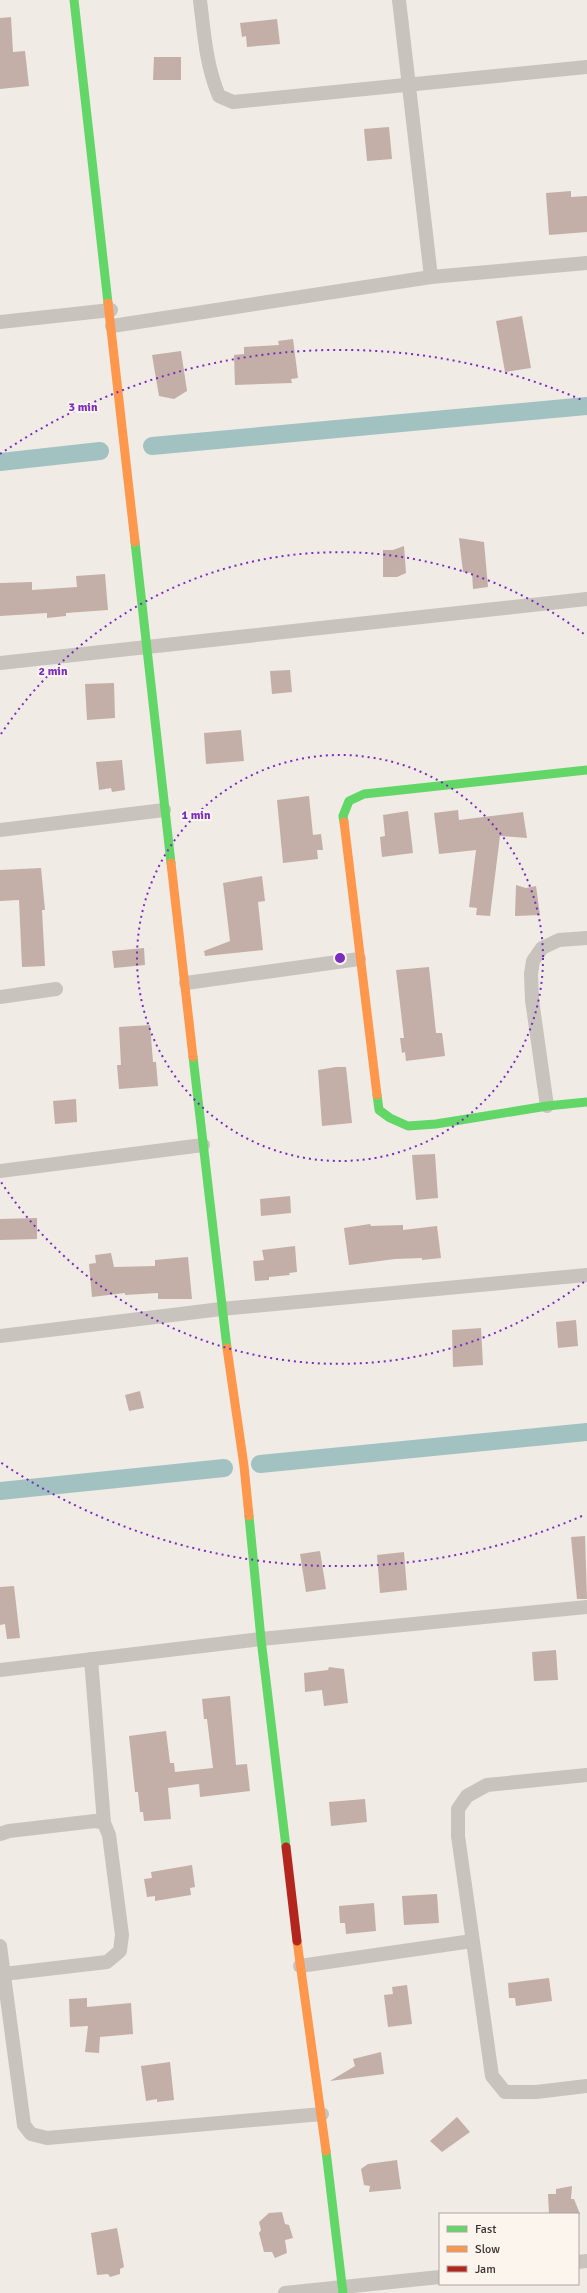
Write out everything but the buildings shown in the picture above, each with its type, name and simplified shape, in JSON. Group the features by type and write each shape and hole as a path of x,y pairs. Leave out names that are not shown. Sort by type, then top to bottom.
{"street":[{"path":"74,0 111,310 164,810 186,983 202,1145 221,1308 244,1466 261,1639 300,1966 322,2114 342,2290"},
{"path":"200,0 207,60 213,83 219,96 233,102 587,67"},
{"path":"399,0 431,277"},
{"path":"112,326 431,277 587,263"},
{"path":"0,322 111,310"},
{"path":"0,663 587,599"},
{"path":"587,770 364,794 349,801 343,816 344,838 379,1110 390,1118 408,1126 436,1124 547,1106 587,1102"},
{"path":"0,830 164,810"},
{"path":"547,1106 532,1000 531,974 533,961 542,948 559,940 587,938"},
{"path":"186,983 360,959"},
{"path":"0,997 56,989"},
{"path":"0,1171 202,1145"},
{"path":"0,1336 221,1308 587,1275"},
{"path":"0,1670 261,1639 587,1607"},
{"path":"4,1974 107,1962 120,1951 122,1935 108,1835 104,1823 91,1659"},
{"path":"587,1774 487,1786 467,1796 458,1809 458,1836 492,2076 505,2092 536,2092 587,2086"},
{"path":"0,1834 9,1831 95,1821 104,1823"},
{"path":"300,1966 472,1941"},
{"path":"0,1946 24,2125 31,2134 47,2138 322,2114"},
{"path":"286,2293 342,2290 439,2276"}],"waterway":[{"path":"152,446 587,406"},
{"path":"0,462 100,451"},
{"path":"260,1464 587,1432"},
{"path":"0,1491 224,1468"}],"traffic: fast":[{"path":"74,0 108,303"},
{"path":"135,542 171,863"},
{"path":"344,822 343,816 349,801 364,794 587,770"},
{"path":"193,1057 227,1348"},
{"path":"377,1095 379,1110 390,1118 408,1126 436,1124 547,1106 587,1102"},
{"path":"249,1516 261,1639 286,1847"},
{"path":"326,2151 343,2293"}],"traffic: slow":[{"path":"108,303 135,542"},
{"path":"344,822 377,1095"},
{"path":"171,863 193,1057"},
{"path":"227,1348 244,1466 249,1516"},
{"path":"297,1941 326,2151"}],"traffic: jam":[{"path":"286,1847 297,1941"}]}
